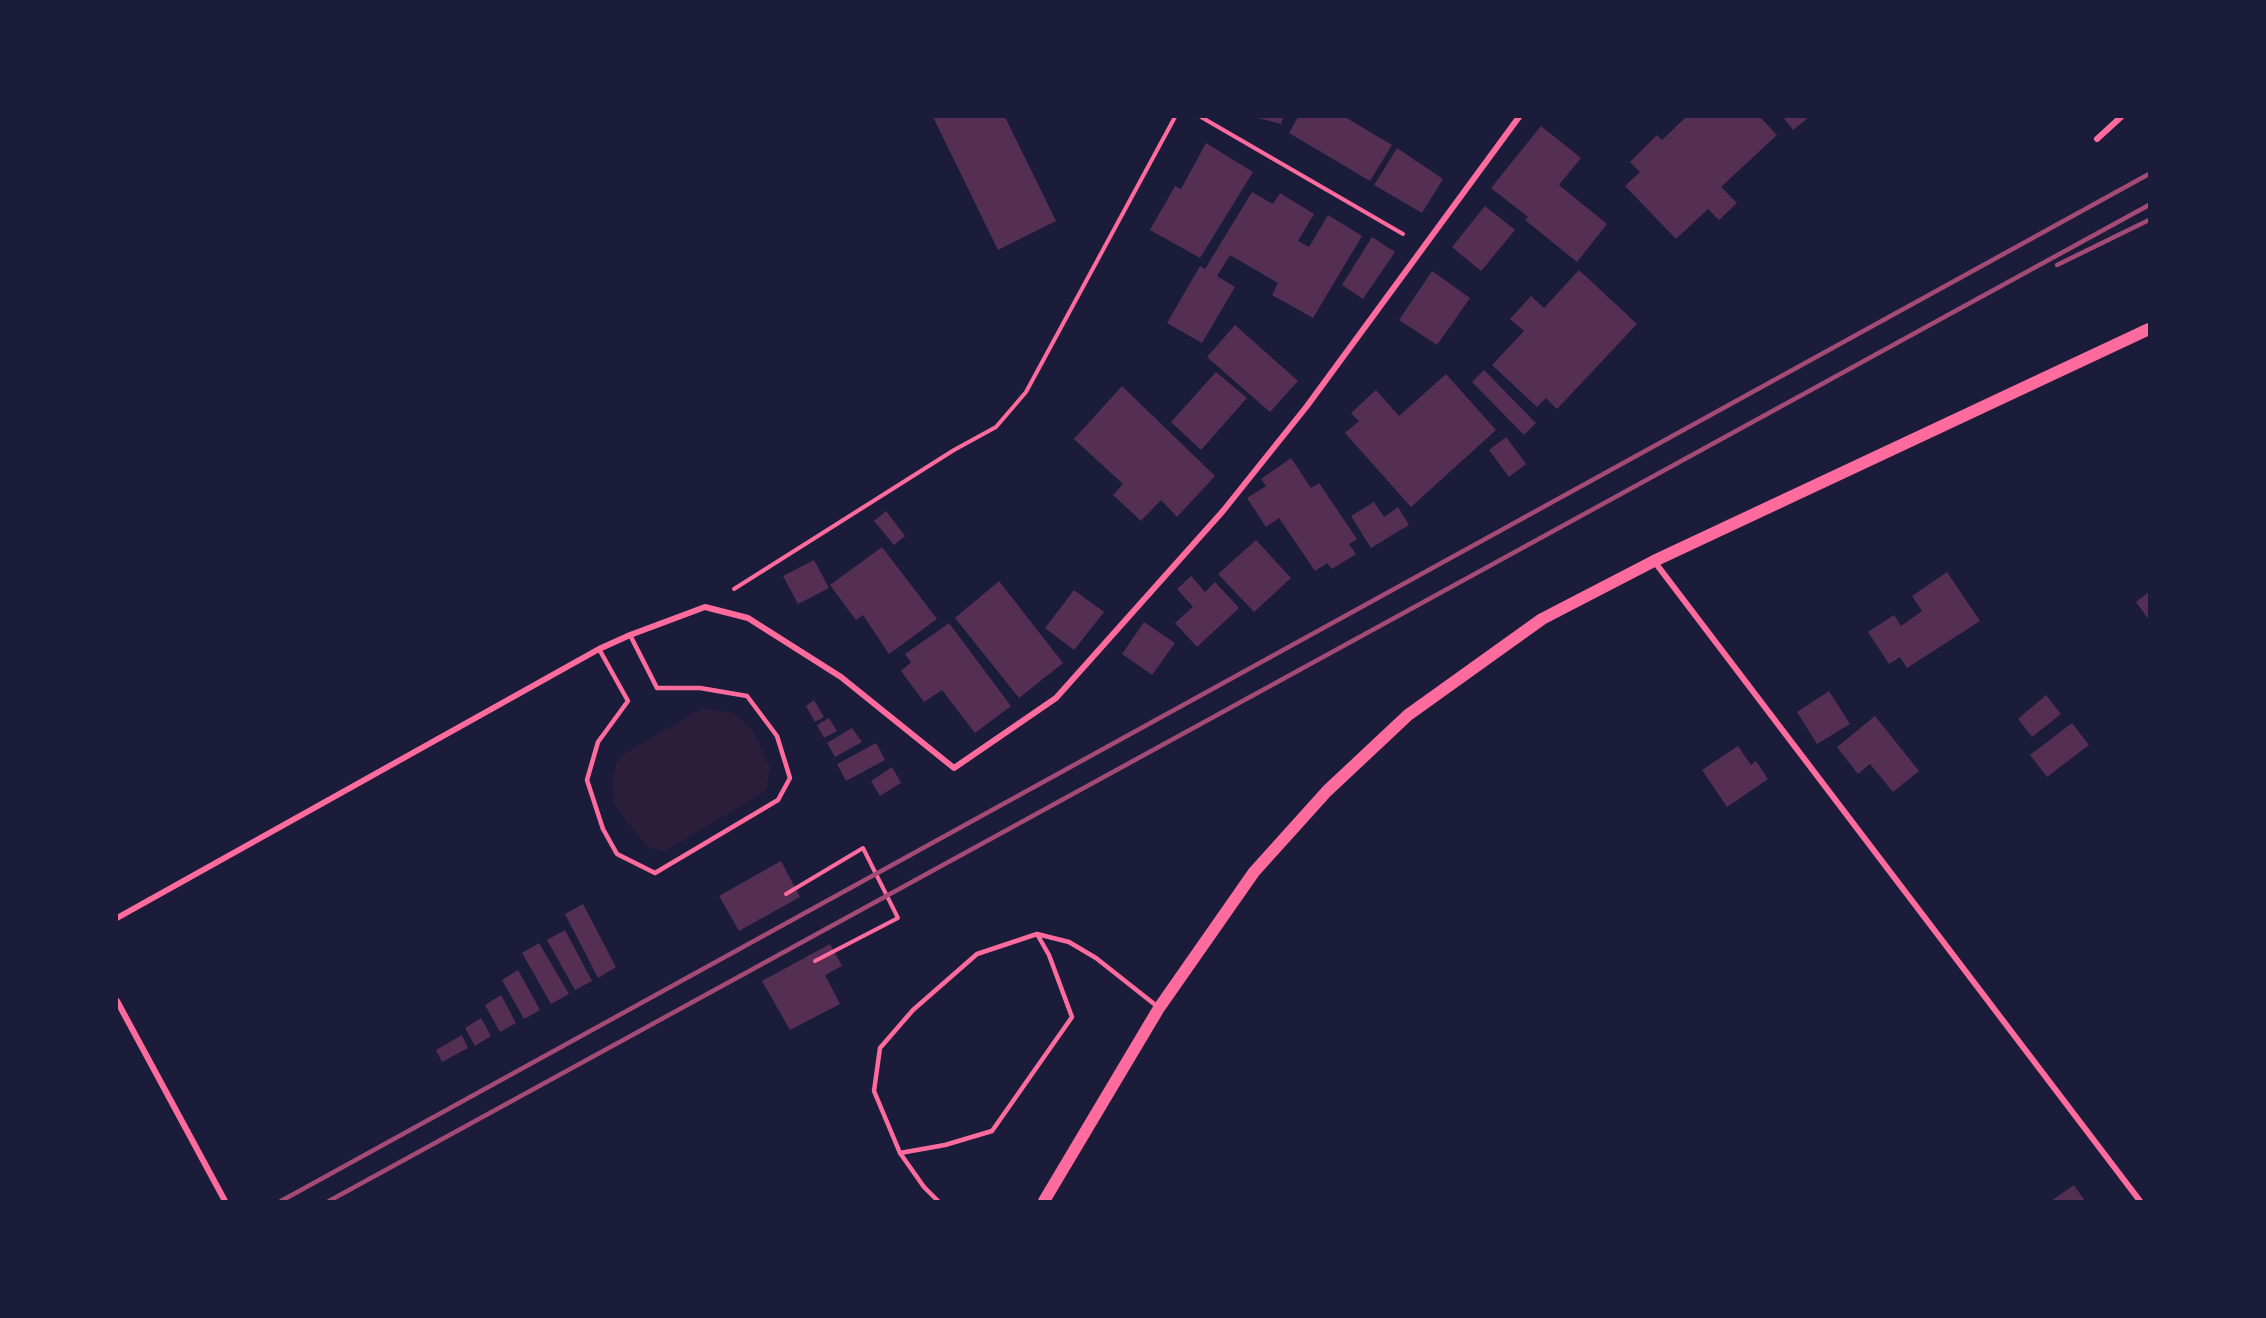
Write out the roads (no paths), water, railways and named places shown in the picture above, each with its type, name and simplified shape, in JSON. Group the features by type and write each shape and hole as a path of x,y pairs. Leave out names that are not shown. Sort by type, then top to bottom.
{"main road":[{"path":"1044,1201 1159,1008 1254,872 1327,792 1408,715 1542,619 1654,561 2149,329"}],"street":[{"path":"117,918 599,650 630,635 705,607 748,618 841,677 954,768 1056,698 1223,511 1307,406 1519,117"},
{"path":"2097,139 2121,117"},
{"path":"1654,561 2140,1201"},
{"path":"117,1001 225,1201"}],"lane":[{"path":"599,650 628,701 598,742 587,780 603,829 617,854 655,873 778,800 790,778 777,736 747,696 700,688 657,688 630,635"},
{"path":"900,1153 945,1145 992,1131 1072,1017 1049,955 1037,934"},
{"path":"938,1201 924,1187 900,1153 874,1091 880,1048 913,1010 977,954 1037,934 1069,942 1096,958 1159,1008"}],"railway":[{"path":"281,1201 2149,174"},
{"path":"329,1201 2149,205"},
{"path":"2057,265 2149,220"}]}
